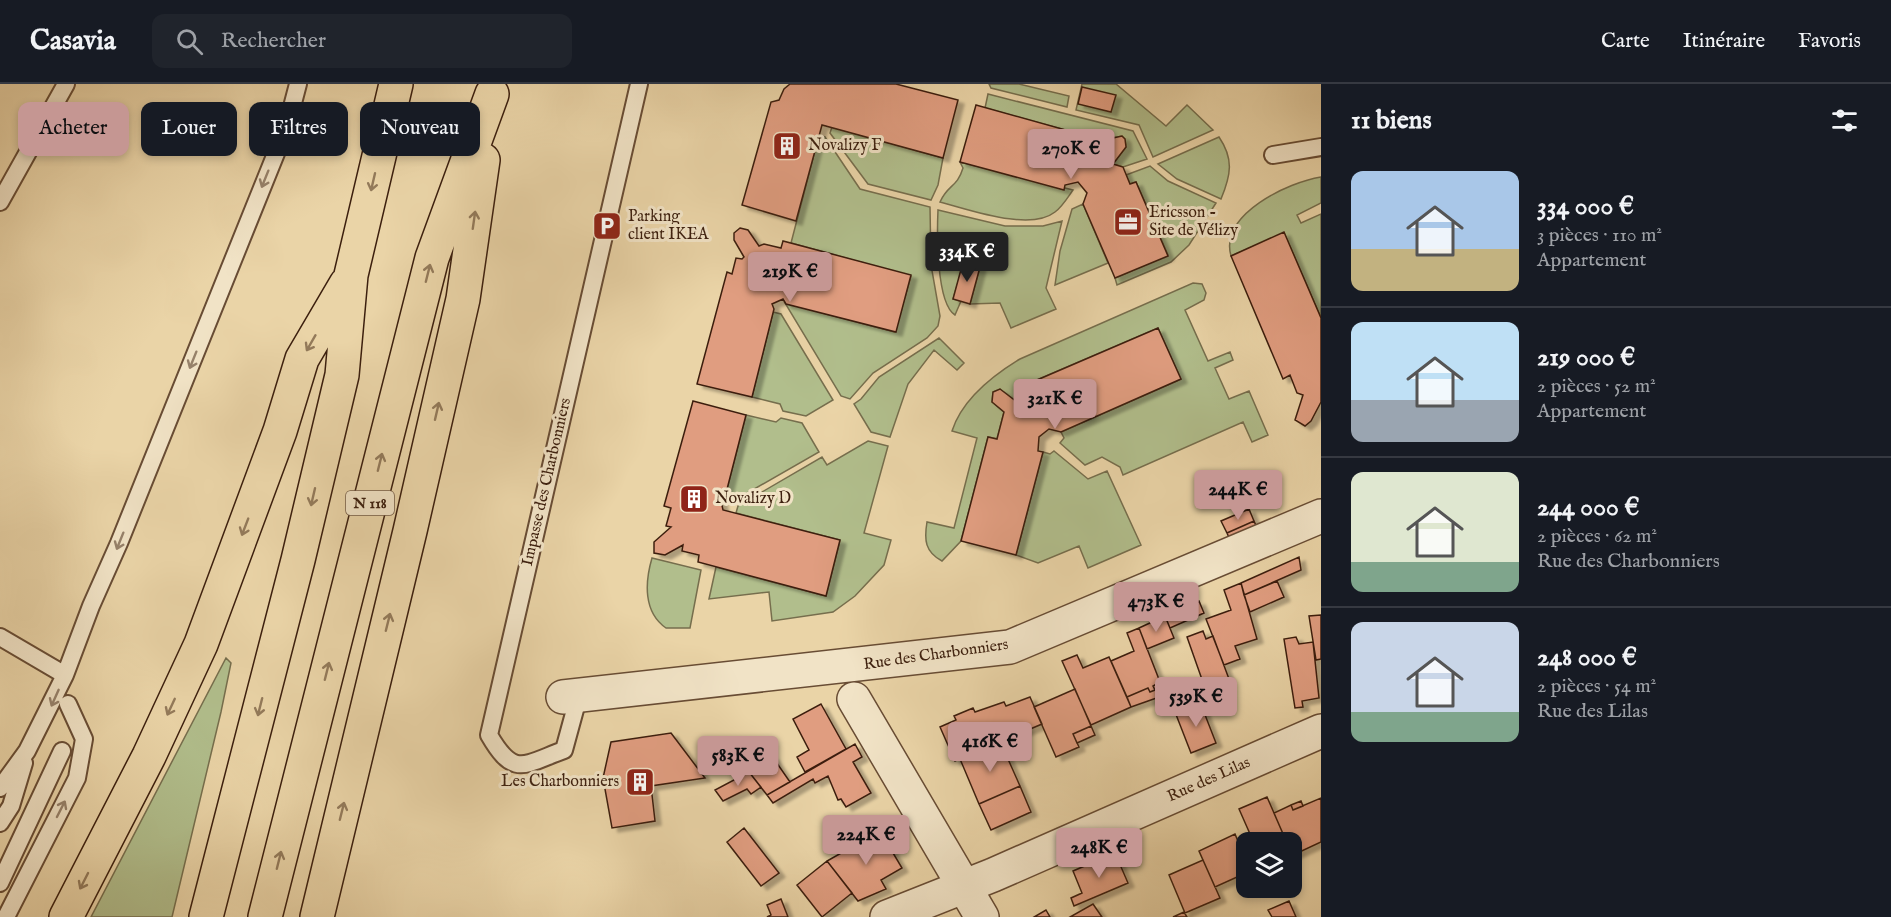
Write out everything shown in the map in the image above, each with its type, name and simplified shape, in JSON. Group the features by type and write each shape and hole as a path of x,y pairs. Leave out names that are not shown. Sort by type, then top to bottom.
{"highway":[{"path":"206,917 298,560 342,375 351,275 396,84"},
{"path":"316,917 410,531 463,299 494,89"},
{"name":"N 118","path":"265,917 432,258 494,89"},
{"path":"66,917 149,756 201,644 276,442 302,359 351,275"}],"street":[{"name":"Rue des Charbonniers","path":"571,696 1010,648 1321,516"},
{"path":"854,699 982,917"},
{"name":"Rue des Lilas","path":"887,917 965,887 1321,731"}],"lane":[{"path":"0,202 66,84"},
{"path":"0,788 27,751 65,675 287,126 298,84"},
{"name":"Impasse des Charbonniers","path":"571,696 564,750 524,765 512,764 502,758 489,735 639,84"},
{"path":"1273,155 1321,147"},
{"path":"0,637 65,675"},
{"path":"6,917 77,778 84,739 68,704"},
{"path":"0,823 11,806 27,751"},
{"path":"0,882 62,751"}],"green space":[{"path":"989,84 1019,84 1069,96 1067,107 991,88"},
{"path":"1082,84 1116,84 1166,126 1187,105 1213,130 1153,157 1139,125 1076,110"},
{"path":"988,94 1133,131 1147,159 1123,167 1113,164 1126,147 1122,136 1113,138 1100,151 1094,144 1079,140 1080,134 985,108"},
{"path":"832,127 943,158 938,185 931,200 868,184 830,133"},
{"path":"819,135 825,137 860,189 930,207 931,265 940,316 938,326 927,338 873,373 850,399 841,396 785,303 895,332 911,276 791,243"},
{"path":"1219,137 1229,160 1229,175 1221,199 1177,179 1158,164"},
{"path":"960,162 1073,190 1055,212 1044,218 1030,220 982,214 940,202 961,174 963,168"},
{"path":"1150,166 1168,181 1216,203 1189,245 1171,262 1117,285 1115,278 1168,255 1136,182 1130,184 1126,175"},
{"path":"1321,177 1321,203 1297,215 1301,223 1321,214 1321,318 1284,233 1231,256 1230,241 1236,227 1246,214 1260,203 1275,193"},
{"path":"1083,204 1108,263 1055,285 1060,251 1072,209"},
{"path":"938,210 1005,226 1043,226 1062,221 1046,288 1056,309 1011,328 1000,303 970,304 980,267 964,262 953,299 961,301 955,315 944,297 941,282"},
{"path":"1193,283 1202,284 1206,293 1204,300 1185,310 1208,361 1230,352 1233,360 1215,368 1229,399 1249,391 1268,435 1252,442 1243,422 1123,475 1120,467 1102,457 1085,465 1060,443 1064,438 1061,432 1181,379 1158,328 1037,380 1040,387 1020,396 1022,401 1017,402 1000,389 993,392 992,402 1004,412 997,439 988,437 961,541 942,561 932,554 926,540 927,522 954,528 977,438 952,431 963,409 979,390 1020,359"},
{"path":"773,312 781,314 833,400 806,416 783,411 780,404 752,397"},
{"path":"939,338 964,363 957,370 934,350 908,384 890,437 871,432 854,404 879,377"},
{"path":"746,415 776,422 781,418 802,423 819,452 735,500 725,497"},
{"path":"868,441 888,446 864,533 891,540 884,565 855,596 833,612 772,621 769,592 709,599 716,567 826,596 840,540 736,513 738,506 822,457 827,465"},
{"path":"1054,451 1088,479 1107,471 1141,545 1088,568 1079,546 1038,563 1016,555 1043,452 1050,454"},
{"path":"652,558 701,570 690,628 666,628 653,614 647,586"},
{"path":"226,658 231,663 221,712 172,917 91,917"}],"building":[{"name":"Novalizy F","path":"790,84 896,84 958,100 943,158 822,125 796,221 742,205 771,102 779,100 784,89"},
{"path":"1082,87 1116,95 1111,112 1078,104"},
{"path":"976,105 1080,134 1079,140 1094,144 1100,151 1113,138 1122,136 1126,147 1113,164 1123,167 1130,184 1136,182 1168,256 1115,278 1083,204 1087,193 1078,182 1065,185 1064,190 960,162"},
{"path":"740,228 748,230 759,246 764,244 781,248 783,241 911,275 896,332 786,304 783,299 772,304 774,309 752,397 697,384 727,272 732,274 736,258 744,257 734,240 734,233"},
{"path":"1284,232 1321,318 1321,402 1311,421 1305,426 1295,420 1303,395 1297,393 1290,375 1283,379 1231,256"},
{"path":"963,262 980,267 970,304 953,299"},
{"path":"1158,328 1181,379 1061,432 1049,429 1039,437 1038,451 1043,452 1016,555 961,541 988,437 997,439 1004,412 992,402 993,392 1000,389 1017,402 1022,401 1019,396 1040,387 1037,380"},
{"name":"Novalizy D","path":"693,401 746,415 725,497 721,501 723,510 840,540 826,596 698,562 699,555 682,551 683,545 665,555 654,553 654,542 671,527 666,526 671,508 664,506"},
{"path":"1249,509 1254,521 1227,533 1221,521"},
{"path":"1254,521 1257,528 1230,540 1227,533"},
{"path":"1299,557 1301,570 1244,595 1241,583"},
{"path":"1277,581 1284,597 1250,612 1244,595"},
{"path":"1241,583 1257,639 1235,646 1240,659 1224,665 1206,619 1231,610 1224,590"},
{"path":"1199,601 1204,613 1170,628 1165,616"},
{"path":"1321,615 1321,659 1316,660 1309,616"},
{"path":"1165,616 1174,638 1147,649 1139,628"},
{"path":"1139,628 1160,682 1153,686 1155,690 1150,692 1148,688 1127,697 1111,661 1134,651 1127,633"},
{"path":"1203,631 1206,639 1213,636 1229,679 1205,688 1187,637"},
{"path":"1296,637 1299,644 1313,642 1319,698 1302,701 1303,707 1295,708 1284,639"},
{"path":"1077,655 1083,668 1109,657 1131,707 1091,725 1062,661"},
{"path":"1160,682 1165,695 1131,707 1127,697 1148,688 1150,692 1155,690 1153,686"},
{"path":"1075,689 1091,726 1073,734 1079,747 1056,757 1034,707"},
{"path":"1030,697 1042,724 955,761 940,727 956,720 954,716 973,708 975,712 1004,702 1006,706"},
{"path":"1200,702 1216,743 1191,753 1175,712"},
{"path":"821,704 846,749 805,772 797,757 809,750 793,719"},
{"path":"1091,726 1095,735 1077,743 1073,734"},
{"name":"Les Charbonniers","path":"671,733 705,778 651,786 655,821 612,828 603,778 611,742"},
{"path":"1000,741 1020,786 979,804 960,759"},
{"path":"855,744 862,757 853,762 871,793 846,807 841,799 838,800 828,776 815,783 813,779 773,803 767,795"},
{"path":"772,756 790,782 767,795 749,772"},
{"path":"749,772 761,787 751,794 747,789 723,801 715,790"},
{"path":"1020,786 1031,812 991,830 979,804"},
{"path":"1267,797 1282,832 1249,832 1239,809"},
{"path":"1321,798 1321,842 1302,851 1302,832 1282,832 1274,813 1291,805 1293,810"},
{"path":"1301,801 1303,806 1293,810 1291,805"},
{"path":"744,828 779,873 761,886 727,842"},
{"path":"880,831 902,868 881,880 886,889 858,901 827,861"},
{"path":"1235,834 1236,878 1215,887 1199,851"},
{"path":"1115,853 1128,883 1074,906 1071,898 1082,893 1073,871"},
{"path":"1203,860 1220,898 1185,913 1169,875"},
{"path":"827,861 852,893 822,917 797,885"},
{"path":"781,899 788,917 767,917 771,915 767,905"},
{"path":"1289,901 1296,917 1272,917 1268,910"},
{"path":"1093,904 1102,917 1070,917"},
{"path":"1046,910 1050,917 1034,917"},
{"path":"1184,912 1187,917 1173,917"}],"place":[{"name":"Novalizy F","path":"787,146"},
{"name":"Ericsson - Site de Vélizy","path":"1128,222"},
{"name":"Parking client IKEA","path":"607,226"},
{"name":"Novalizy D","path":"694,499"},
{"name":"Les Charbonniers","path":"640,782"}]}
